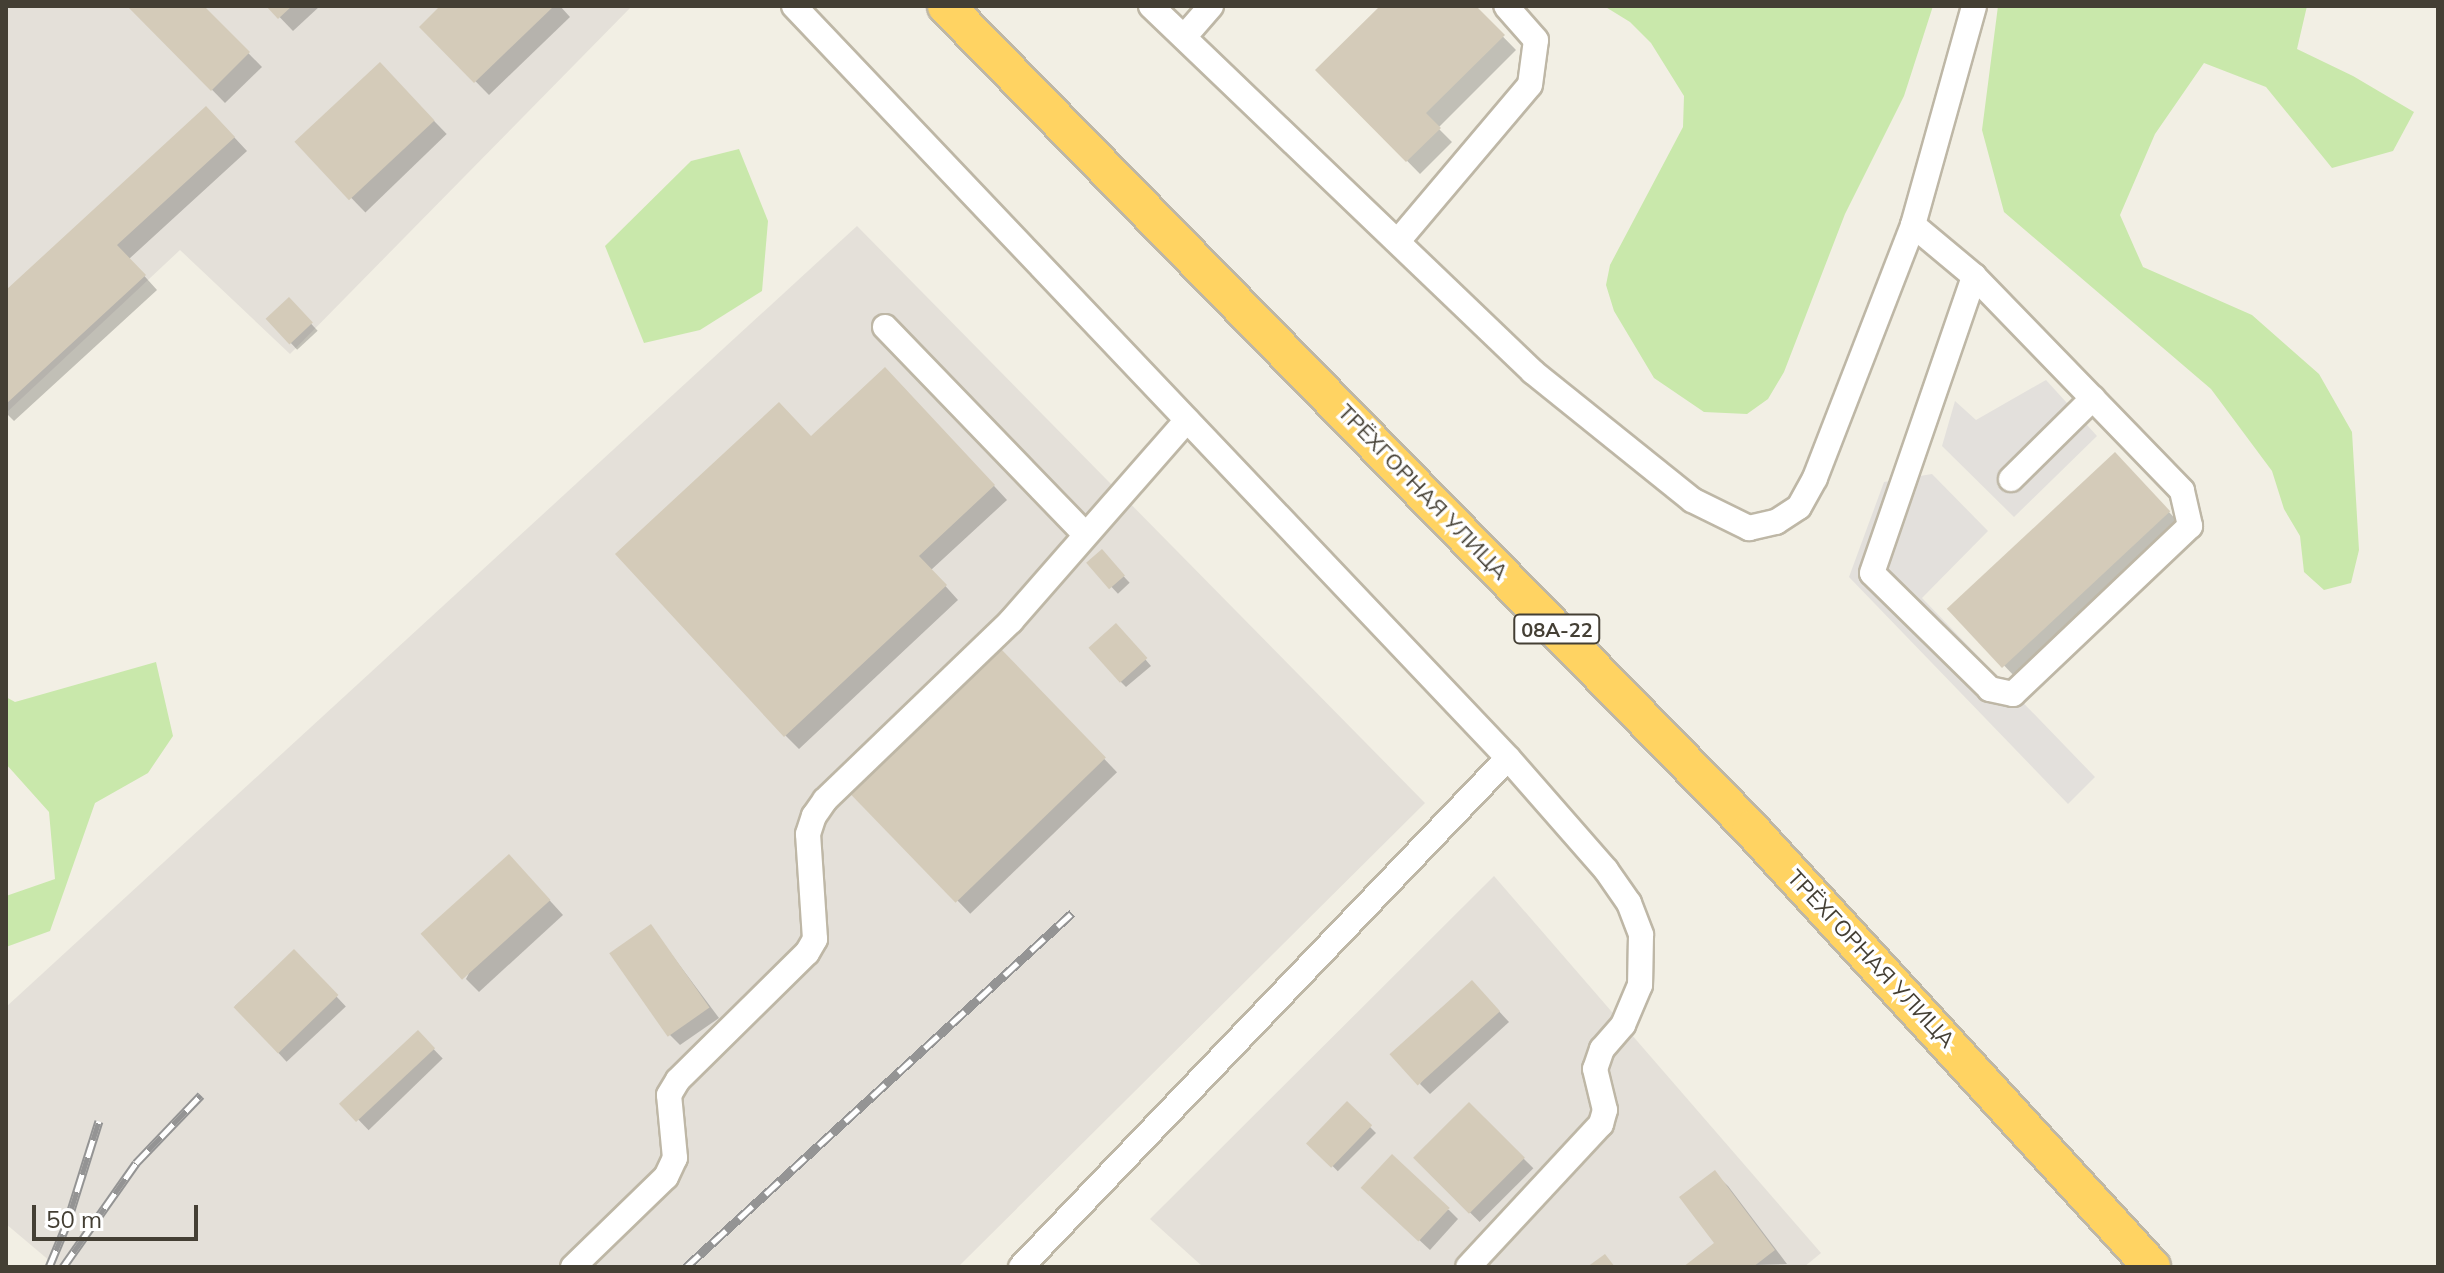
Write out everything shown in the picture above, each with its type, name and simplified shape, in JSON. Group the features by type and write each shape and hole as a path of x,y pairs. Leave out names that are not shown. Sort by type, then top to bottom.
{"highway":[{"name":"ТРЁХГОРНАЯ УЛИЦА","path":"946,6 1740,818 2152,1267"}],"lane":[{"path":"794,6 1508,758 1606,870 1629,903 1641,935 1640,985 1623,1025 1602,1049 1595,1069 1605,1110 1601,1124 1468,1267"},
{"path":"1151,6 1533,372 1692,500 1749,528 1776,522 1799,507 1815,478 1913,225 1974,6"},
{"path":"1184,37 1211,6"},
{"path":"1398,241 1530,85 1536,40 1506,6"},
{"path":"1913,225 1974,276 2182,491 2190,526 2013,694 1990,689 1872,573 1974,276"},
{"path":"885,327 1085,534"},
{"path":"2011,479 2093,398"},
{"path":"573,1267 666,1177 675,1158 669,1095 678,1080 807,953 815,939 808,834 814,816 835,789 1011,621 1187,420"},
{"path":"1021,1267 1508,758"}],"shaded area":[{"path":"6,6 632,6 290,354 180,250 6,413"},
{"path":"857,226 1425,803 958,1267 57,1267 6,1224 6,1007"},
{"path":"2046,380 2097,436 2014,517 1942,446 1955,401 1976,420"},
{"path":"1932,474 1988,531 1922,598 2095,777 2068,804 1849,577 1884,482"},
{"path":"1494,876 1821,1253 1804,1267 1203,1267 1150,1219"}],"green space":[{"path":"1604,6 1933,6 1904,96 1845,214 1784,372 1768,399 1747,414 1704,412 1654,378 1614,311 1606,285 1610,265 1683,127 1684,96 1651,43 1630,22"},
{"path":"1998,6 2307,6 2297,49 2353,76 2414,112 2393,151 2332,168 2266,87 2204,63 2155,134 2120,215 2143,267 2252,315 2319,374 2352,432 2359,550 2351,583 2324,590 2304,572 2300,536 2284,509 2272,471 2211,389 2004,212 1982,130"},
{"path":"739,149 768,221 762,291 700,330 644,343 605,246 691,161"},
{"path":"156,662 173,736 148,773 95,803 50,931 6,947 6,896 55,879 49,812 6,764 6,697 15,702"}],"building":[{"path":"127,6 204,6 250,52 211,91"},
{"path":"266,6 292,6 278,19"},
{"path":"440,6 554,6 474,83 419,27"},
{"path":"1380,6 1476,6 1505,35 1426,113 1441,128 1406,162 1315,70"},
{"path":"380,62 435,121 349,200 294,142"},
{"path":"206,106 235,137 117,245 146,275 6,404 6,290"},
{"path":"289,297 313,323 289,344 266,319"},
{"path":"885,367 995,485 919,556 947,585 784,737 615,554 779,402 811,436"},
{"path":"2115,452 2170,511 2002,668 1947,609"},
{"path":"1102,549 1125,575 1109,589 1086,563"},
{"path":"1116,623 1147,658 1120,683 1089,648"},
{"path":"1001,649 1106,758 956,903 851,794"},
{"path":"509,854 550,900 462,980 421,934"},
{"path":"651,924 710,1008 668,1037 609,953"},
{"path":"294,949 338,995 278,1053 234,1007"},
{"path":"1472,980 1500,1011 1418,1085 1390,1054"},
{"path":"418,1030 435,1048 356,1122 339,1104"},
{"path":"1347,1101 1372,1125 1331,1168 1306,1143"},
{"path":"1469,1102 1525,1158 1469,1214 1413,1158"},
{"path":"1392,1154 1450,1208 1418,1242 1361,1188"},
{"path":"1715,1170 1775,1250 1753,1267 1683,1267 1714,1243 1679,1197"},
{"path":"1605,1254 1615,1267 1587,1267"}],"railway":[{"path":"686,1267 1072,913"},
{"path":"63,1267 136,1163 201,1095"},
{"path":"49,1267 66,1226 99,1121"}]}
